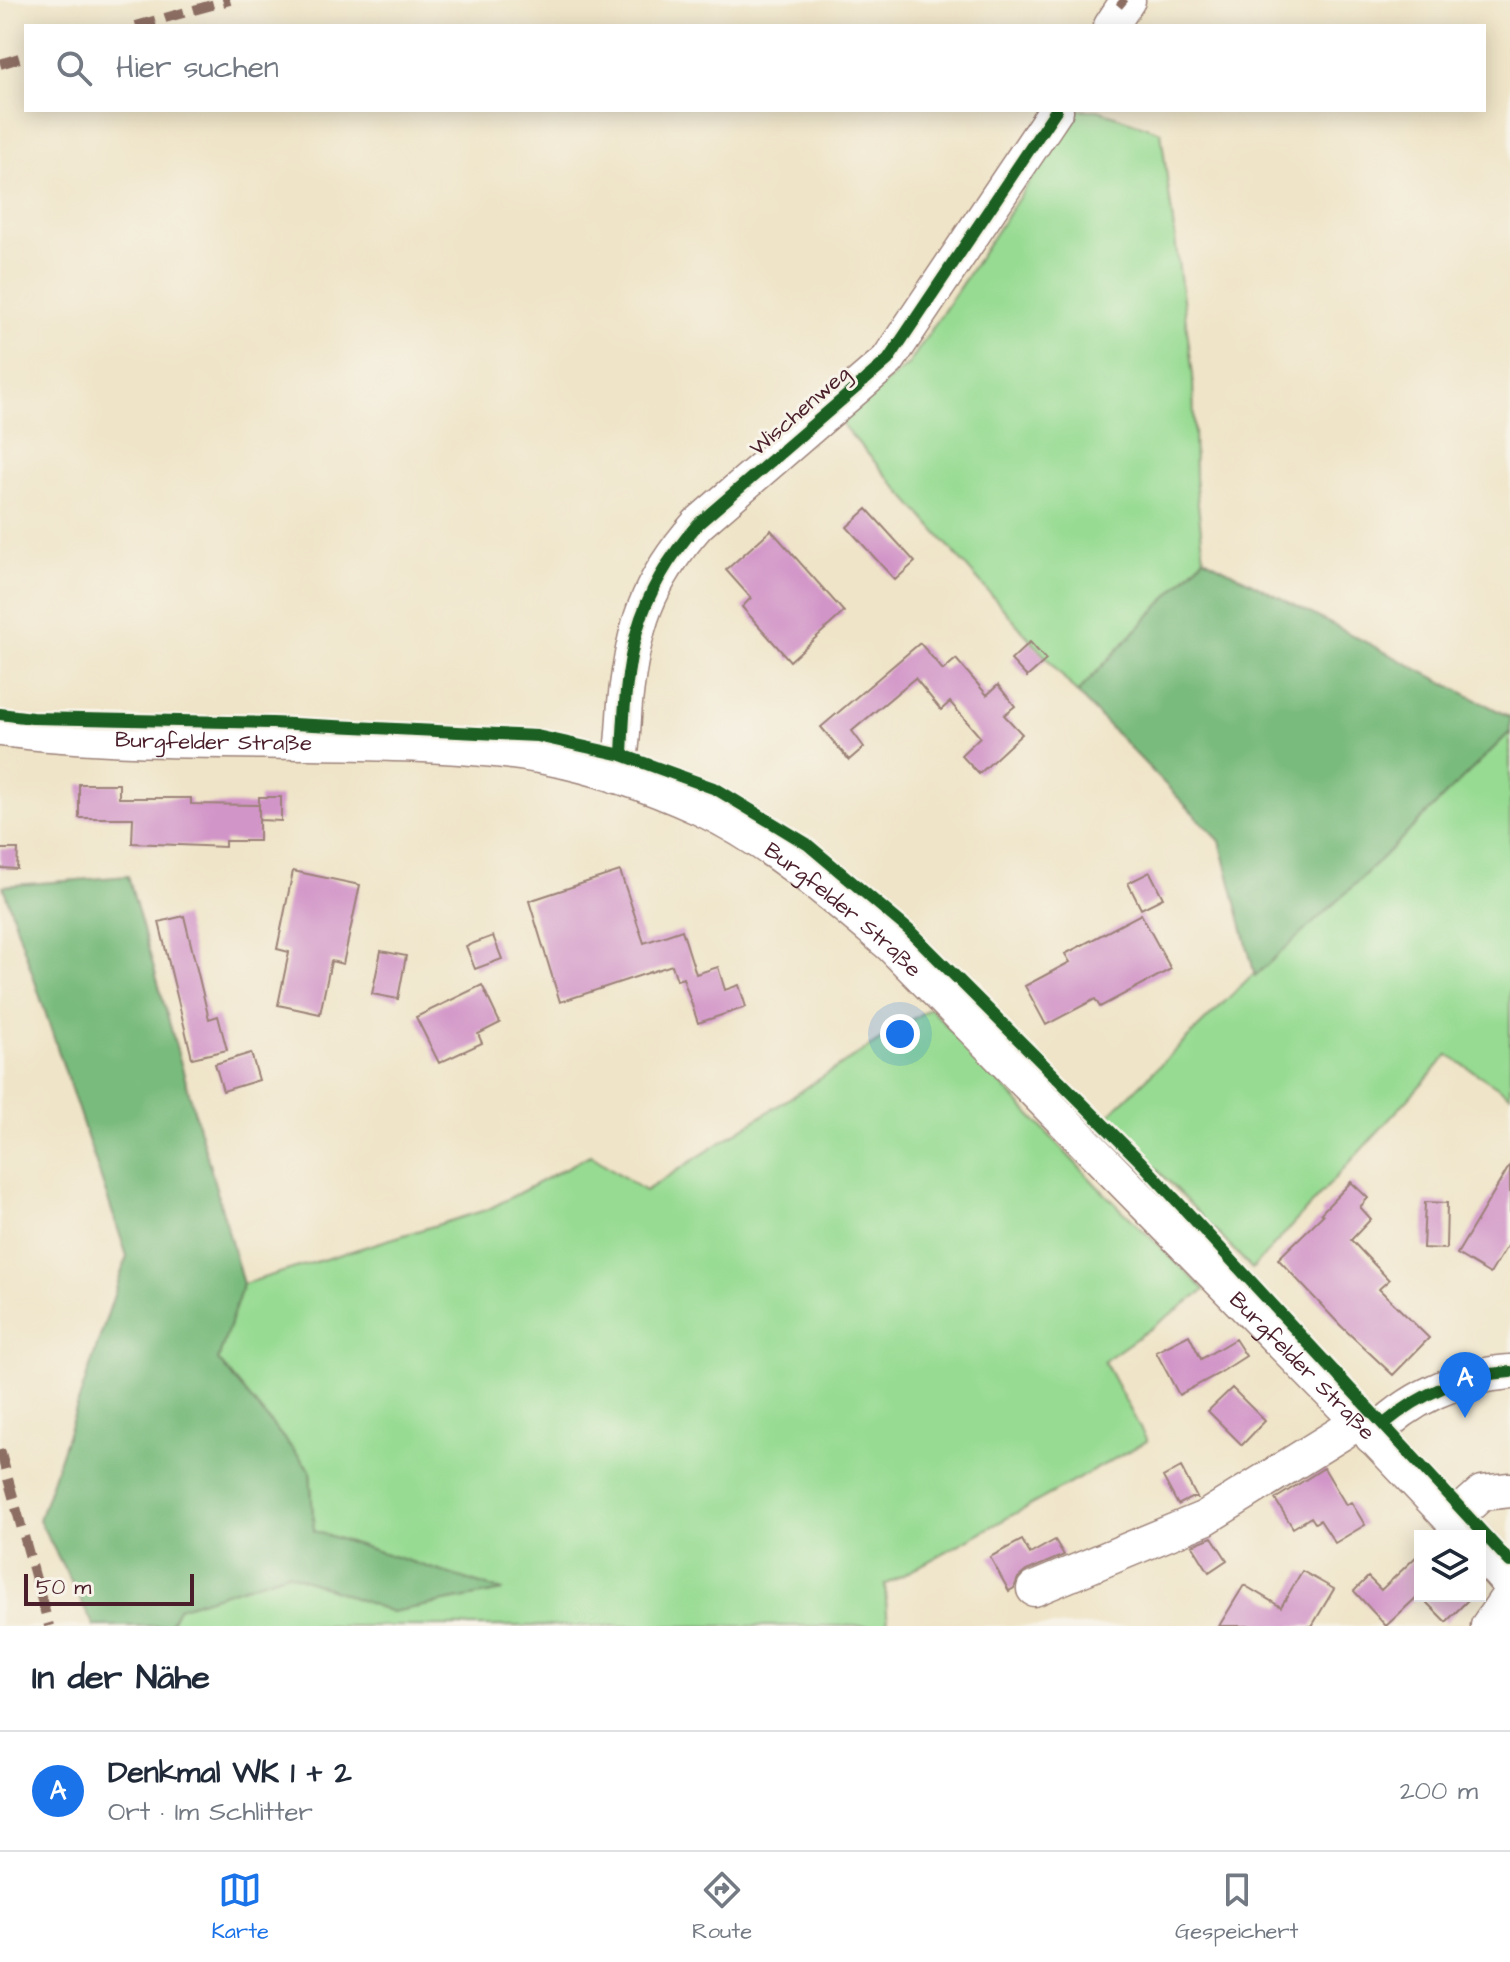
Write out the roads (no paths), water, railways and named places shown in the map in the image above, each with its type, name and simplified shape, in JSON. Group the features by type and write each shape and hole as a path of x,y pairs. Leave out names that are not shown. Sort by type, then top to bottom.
{"street":[{"path":"1112,24 1128,0"},
{"name":"Wischenweg","path":"617,776 622,755 630,656 641,612 677,547 698,524 888,360 1055,112"},
{"name":"Burgfelder Straße","path":"0,729 56,736 477,749 545,757 617,776 703,809 829,892 892,946 1460,1528"},
{"path":"1034,1589 1205,1518 1445,1387 1483,1374 1510,1372"},
{"path":"1460,1528 1482,1493 1510,1490"},
{"path":"1486,1558 1510,1585"},
{"path":"1488,1626 1510,1594"}],"place":[{"name":"Denkmal WK 1 + 2","path":"1465,1418"}]}
